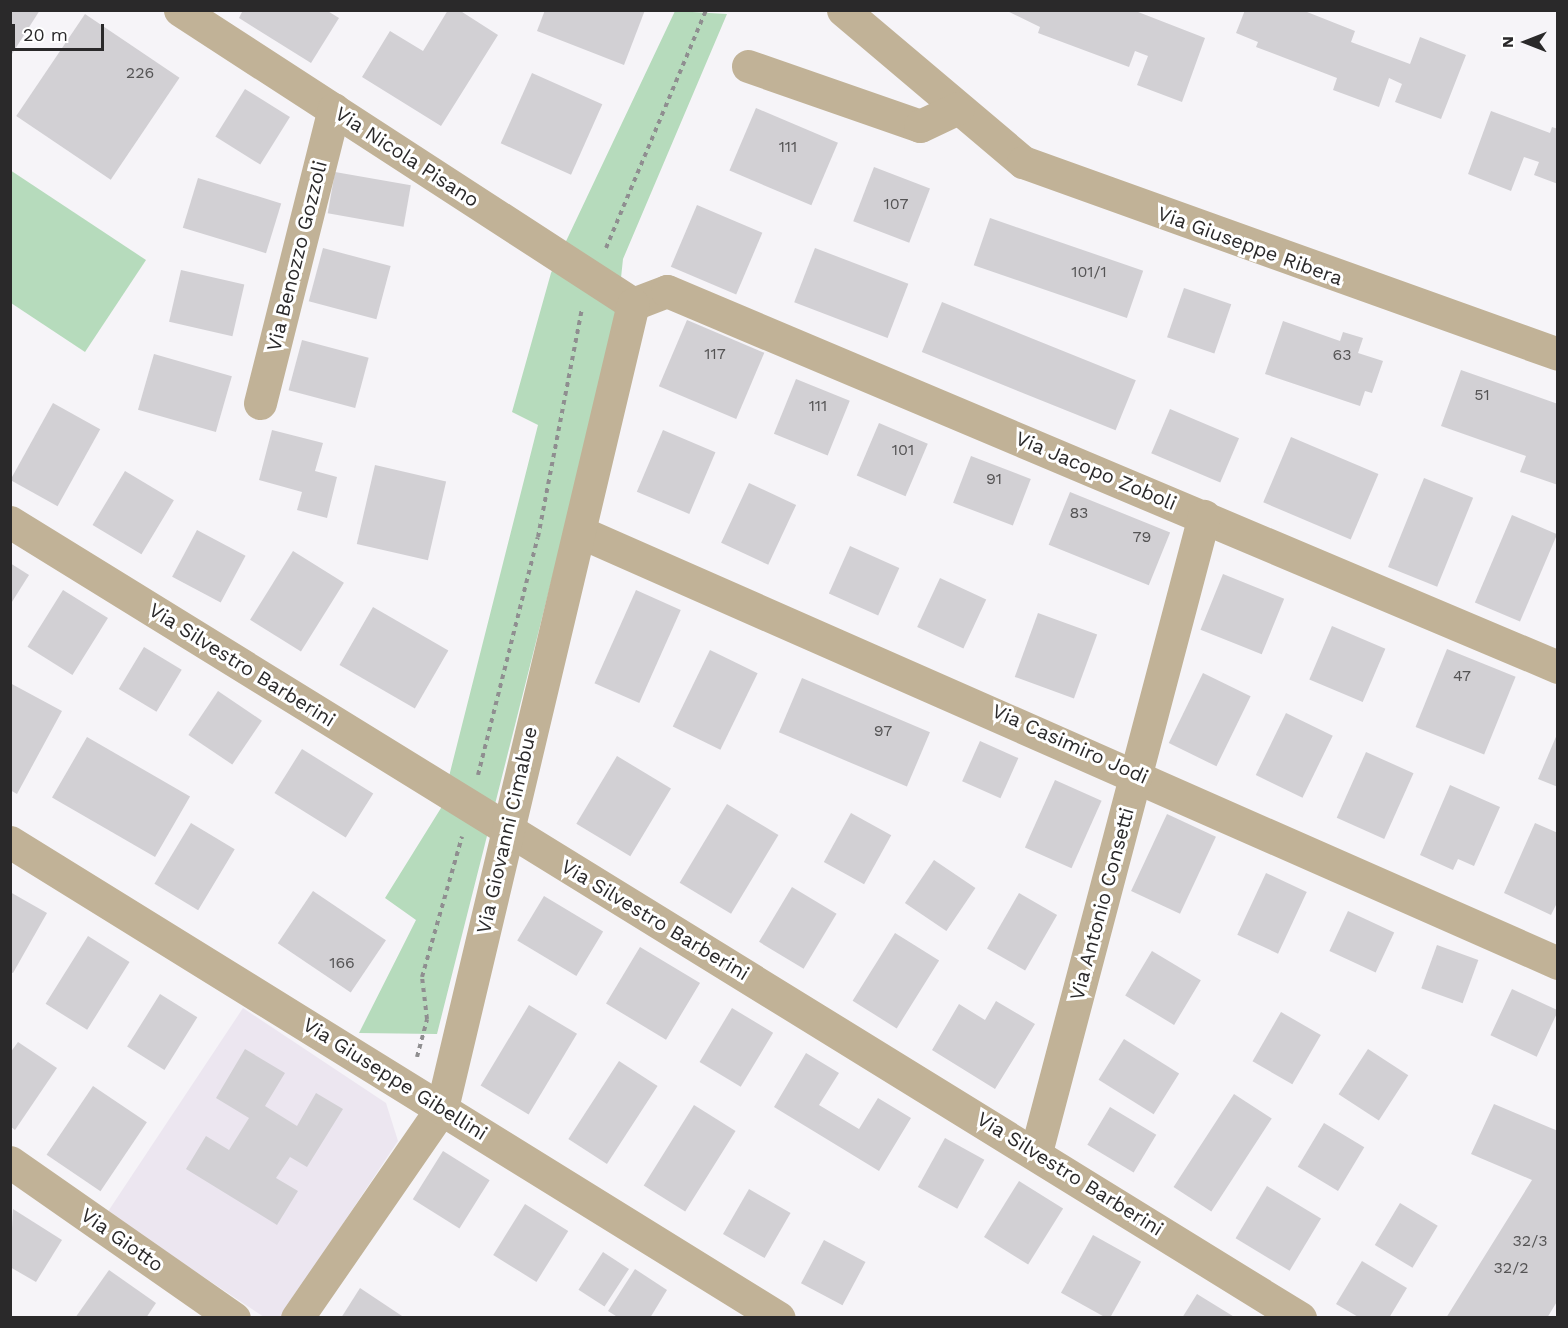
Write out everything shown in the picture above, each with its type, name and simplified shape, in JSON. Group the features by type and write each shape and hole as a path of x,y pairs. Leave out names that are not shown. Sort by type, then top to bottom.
{"street":[{"name":"Via Nicola Pisano","path":"180,10 633,304"},
{"name":"Via Giuseppe Ribera","path":"843,10 1023,162 1557,354"},
{"path":"748,66 920,126 958,108"},
{"name":"Via Benozzo Gozzoli","path":"260,403 334,109"},
{"name":"Via Jacopo Zoboli","path":"633,304 667,291 1557,667"},
{"name":"Via Giovanni Cimabue","path":"297,1317 442,1108 633,304"},
{"name":"Via Antonio Consetti","path":"1036,1152 1204,516"},
{"name":"Via Silvestro Barberini","path":"10,522 507,830 1036,1152 1300,1317"},
{"name":"Via Casimiro Jodi","path":"580,532 1136,773 1557,963"},
{"name":"Via Giuseppe Gibellini","path":"10,842 409,1086 779,1317"},
{"name":"Via Giotto","path":"10,1162 234,1317"}],"path":[{"path":"409,1086 427,1019 422,977 470,806 538,537 583,302 706,10"}],"shaded area":[{"path":"243,1008 386,1103 398,1141 281,1317 264,1317 107,1213"}],"green space":[{"path":"675,11 727,14 623,259 616,325 437,1034 359,1033 416,920 385,898 441,808 538,425 512,412 551,273"},
{"path":"10,170 146,260 85,352 11,303"}],"building":[{"path":"10,10 40,10 10,57"},
{"path":"243,10 326,10 339,18 311,63 239,18"},
{"path":"448,10 459,10 498,35 441,126 362,77 390,31 423,51"},
{"path":"545,10 645,10 624,65 537,31"},
{"path":"1005,10 1133,10 1205,38 1182,102 1137,85 1148,56 1135,51 1129,67 1038,33 1040,27"},
{"path":"1245,10 1302,10 1355,31 1351,42 1410,64 1420,37 1466,55 1441,119 1395,102 1402,84 1389,78 1379,107 1333,90 1337,78 1256,47 1258,42 1236,33"},
{"path":"85,14 180,78 111,180 16,116"},
{"path":"532,73 602,104 571,175 501,143"},
{"path":"245,89 290,117 260,165 215,136"},
{"path":"756,108 838,143 811,205 729,171"},
{"path":"1491,111 1550,133 1552,127 1558,129 1558,184 1534,175 1539,162 1524,157 1511,191 1468,174"},
{"path":"874,167 930,189 909,243 853,221"},
{"path":"335,172 411,185 404,227 328,213"},
{"path":"198,178 281,203 266,253 183,228"},
{"path":"697,205 762,233 736,294 671,267"},
{"path":"990,218 1143,271 1127,318 974,265"},
{"path":"323,248 391,266 376,319 309,301"},
{"path":"815,248 908,284 888,338 794,302"},
{"path":"181,270 244,285 232,336 169,322"},
{"path":"1184,288 1231,304 1214,353 1167,337"},
{"path":"942,302 1136,380 1116,430 922,352"},
{"path":"687,320 764,353 736,419 659,386"},
{"path":"1283,321 1340,341 1343,332 1363,338 1358,353 1383,361 1372,393 1365,391 1360,406 1265,374"},
{"path":"302,340 369,358 355,408 289,390"},
{"path":"154,354 232,376 216,432 138,410"},
{"path":"1461,370 1558,404 1558,485 1520,472 1526,456 1441,426"},
{"path":"796,379 850,401 828,455 774,434"},
{"path":"53,403 100,429 58,506 10,480"},
{"path":"1170,409 1239,438 1220,482 1151,453"},
{"path":"879,423 928,444 906,496 857,475"},
{"path":"272,430 323,443 315,471 337,477 327,518 297,510 302,492 259,480"},
{"path":"663,430 715,452 689,514 637,492"},
{"path":"1291,437 1378,474 1351,539 1263,502"},
{"path":"971,456 1031,479 1013,526 953,503"},
{"path":"375,465 446,481 428,560 357,544"},
{"path":"125,471 174,500 141,554 93,525"},
{"path":"1424,478 1473,498 1437,587 1388,567"},
{"path":"749,483 796,505 768,565 721,543"},
{"path":"1070,492 1170,532 1149,585 1049,545"},
{"path":"1512,515 1557,534 1520,622 1475,602"},
{"path":"197,530 246,556 221,603 172,577"},
{"path":"850,546 899,568 878,615 829,594"},
{"path":"293,551 344,583 301,651 250,620"},
{"path":"10,563 29,575 10,605"},
{"path":"1223,574 1284,599 1262,654 1201,630"},
{"path":"940,578 986,600 963,648 917,627"},
{"path":"63,590 108,618 72,675 27,647"},
{"path":"636,590 681,610 639,703 595,683"},
{"path":"373,607 448,650 415,709 340,665"},
{"path":"1038,613 1097,635 1074,698 1015,677"},
{"path":"1332,626 1385,649 1363,702 1309,679"},
{"path":"144,647 182,670 156,712 119,689"},
{"path":"1447,649 1516,677 1484,755 1416,727"},
{"path":"710,650 758,673 720,750 673,726"},
{"path":"1203,673 1251,696 1216,766 1169,743"},
{"path":"802,678 930,732 907,787 779,732"},
{"path":"10,683 62,711 17,794 10,790"},
{"path":"218,691 262,721 232,765 188,735"},
{"path":"1286,713 1333,736 1302,798 1256,775"},
{"path":"1558,732 1558,787 1538,779"},
{"path":"87,737 190,796 155,857 52,798"},
{"path":"980,741 1018,758 1000,798 962,781"},
{"path":"302,749 373,794 346,838 274,793"},
{"path":"1366,752 1414,773 1384,839 1337,818"},
{"path":"617,756 671,788 630,856 576,824"},
{"path":"1055,780 1102,801 1071,868 1025,848"},
{"path":"1450,785 1500,807 1474,866 1458,859 1453,870 1420,855"},
{"path":"727,804 778,835 731,914 680,883"},
{"path":"851,813 891,835 864,884 824,862"},
{"path":"1167,814 1216,837 1180,914 1131,891"},
{"path":"191,823 235,849 198,910 154,884"},
{"path":"1535,823 1558,833 1558,901 1551,915 1504,893"},
{"path":"934,860 975,888 946,931 905,903"},
{"path":"1266,873 1307,892 1278,954 1237,935"},
{"path":"792,887 837,914 804,969 759,942"},
{"path":"313,891 386,940 351,992 278,943"},
{"path":"10,892 47,913 13,973 10,972"},
{"path":"1019,893 1057,915 1025,970 987,948"},
{"path":"544,896 603,932 576,976 517,941"},
{"path":"1348,911 1394,933 1376,972 1329,951"},
{"path":"895,933 939,961 897,1028 853,1001"},
{"path":"88,936 130,962 87,1030 46,1004"},
{"path":"1437,945 1478,960 1463,1003 1421,988"},
{"path":"640,947 700,983 666,1040 606,1004"},
{"path":"1152,951 1201,980 1174,1025 1125,996"},
{"path":"1512,989 1558,1010 1537,1057 1490,1035"},
{"path":"160,994 197,1017 164,1070 127,1047"},
{"path":"996,1001 1035,1024 995,1089 932,1050 959,1004 985,1020"},
{"path":"529,1005 577,1034 529,1114 481,1086"},
{"path":"732,1008 773,1033 741,1087 700,1062"},
{"path":"1281,1012 1321,1035 1292,1084 1252,1061"},
{"path":"1124,1039 1179,1073 1154,1114 1099,1080"},
{"path":"18,1042 57,1068 15,1130 10,1126 10,1053"},
{"path":"245,1049 285,1073 265,1106 297,1126 316,1093 343,1109 307,1167 290,1157 276,1178 298,1191 277,1225 186,1169 206,1136 229,1150 249,1118 216,1098"},
{"path":"1368,1049 1408,1075 1379,1120 1339,1094"},
{"path":"806,1053 839,1073 819,1105 859,1129 878,1098 911,1118 879,1171 774,1107"},
{"path":"619,1061 658,1086 607,1164 568,1139"},
{"path":"93,1086 147,1122 100,1191 47,1155"},
{"path":"1234,1094 1272,1119 1211,1212 1174,1187"},
{"path":"1494,1104 1558,1131 1558,1300 1547,1318 1446,1318 1532,1180 1471,1154"},
{"path":"694,1105 736,1131 685,1212 644,1186"},
{"path":"1110,1107 1156,1135 1134,1173 1087,1145"},
{"path":"1324,1123 1364,1147 1338,1191 1298,1167"},
{"path":"945,1138 984,1160 957,1209 918,1187"},
{"path":"443,1151 490,1180 459,1228 413,1199"},
{"path":"1019,1181 1063,1209 1028,1265 984,1237"},
{"path":"1267,1186 1321,1218 1290,1271 1236,1238"},
{"path":"749,1189 791,1213 765,1258 723,1234"},
{"path":"1400,1203 1438,1226 1412,1268 1375,1245"},
{"path":"525,1204 568,1231 536,1282 493,1255"},
{"path":"13,1209 62,1240 36,1282 10,1267"},
{"path":"1093,1235 1141,1262 1110,1318 1061,1293"},
{"path":"824,1240 865,1262 842,1305 801,1283"},
{"path":"603,1252 629,1269 604,1307 578,1290"},
{"path":"1362,1261 1407,1288 1389,1318 1360,1318 1336,1304"},
{"path":"635,1269 667,1290 650,1318 619,1318 608,1311"},
{"path":"109,1270 156,1303 146,1318 75,1318"},
{"path":"360,1288 405,1318 341,1318"},
{"path":"1197,1294 1236,1318 1182,1318"}]}
